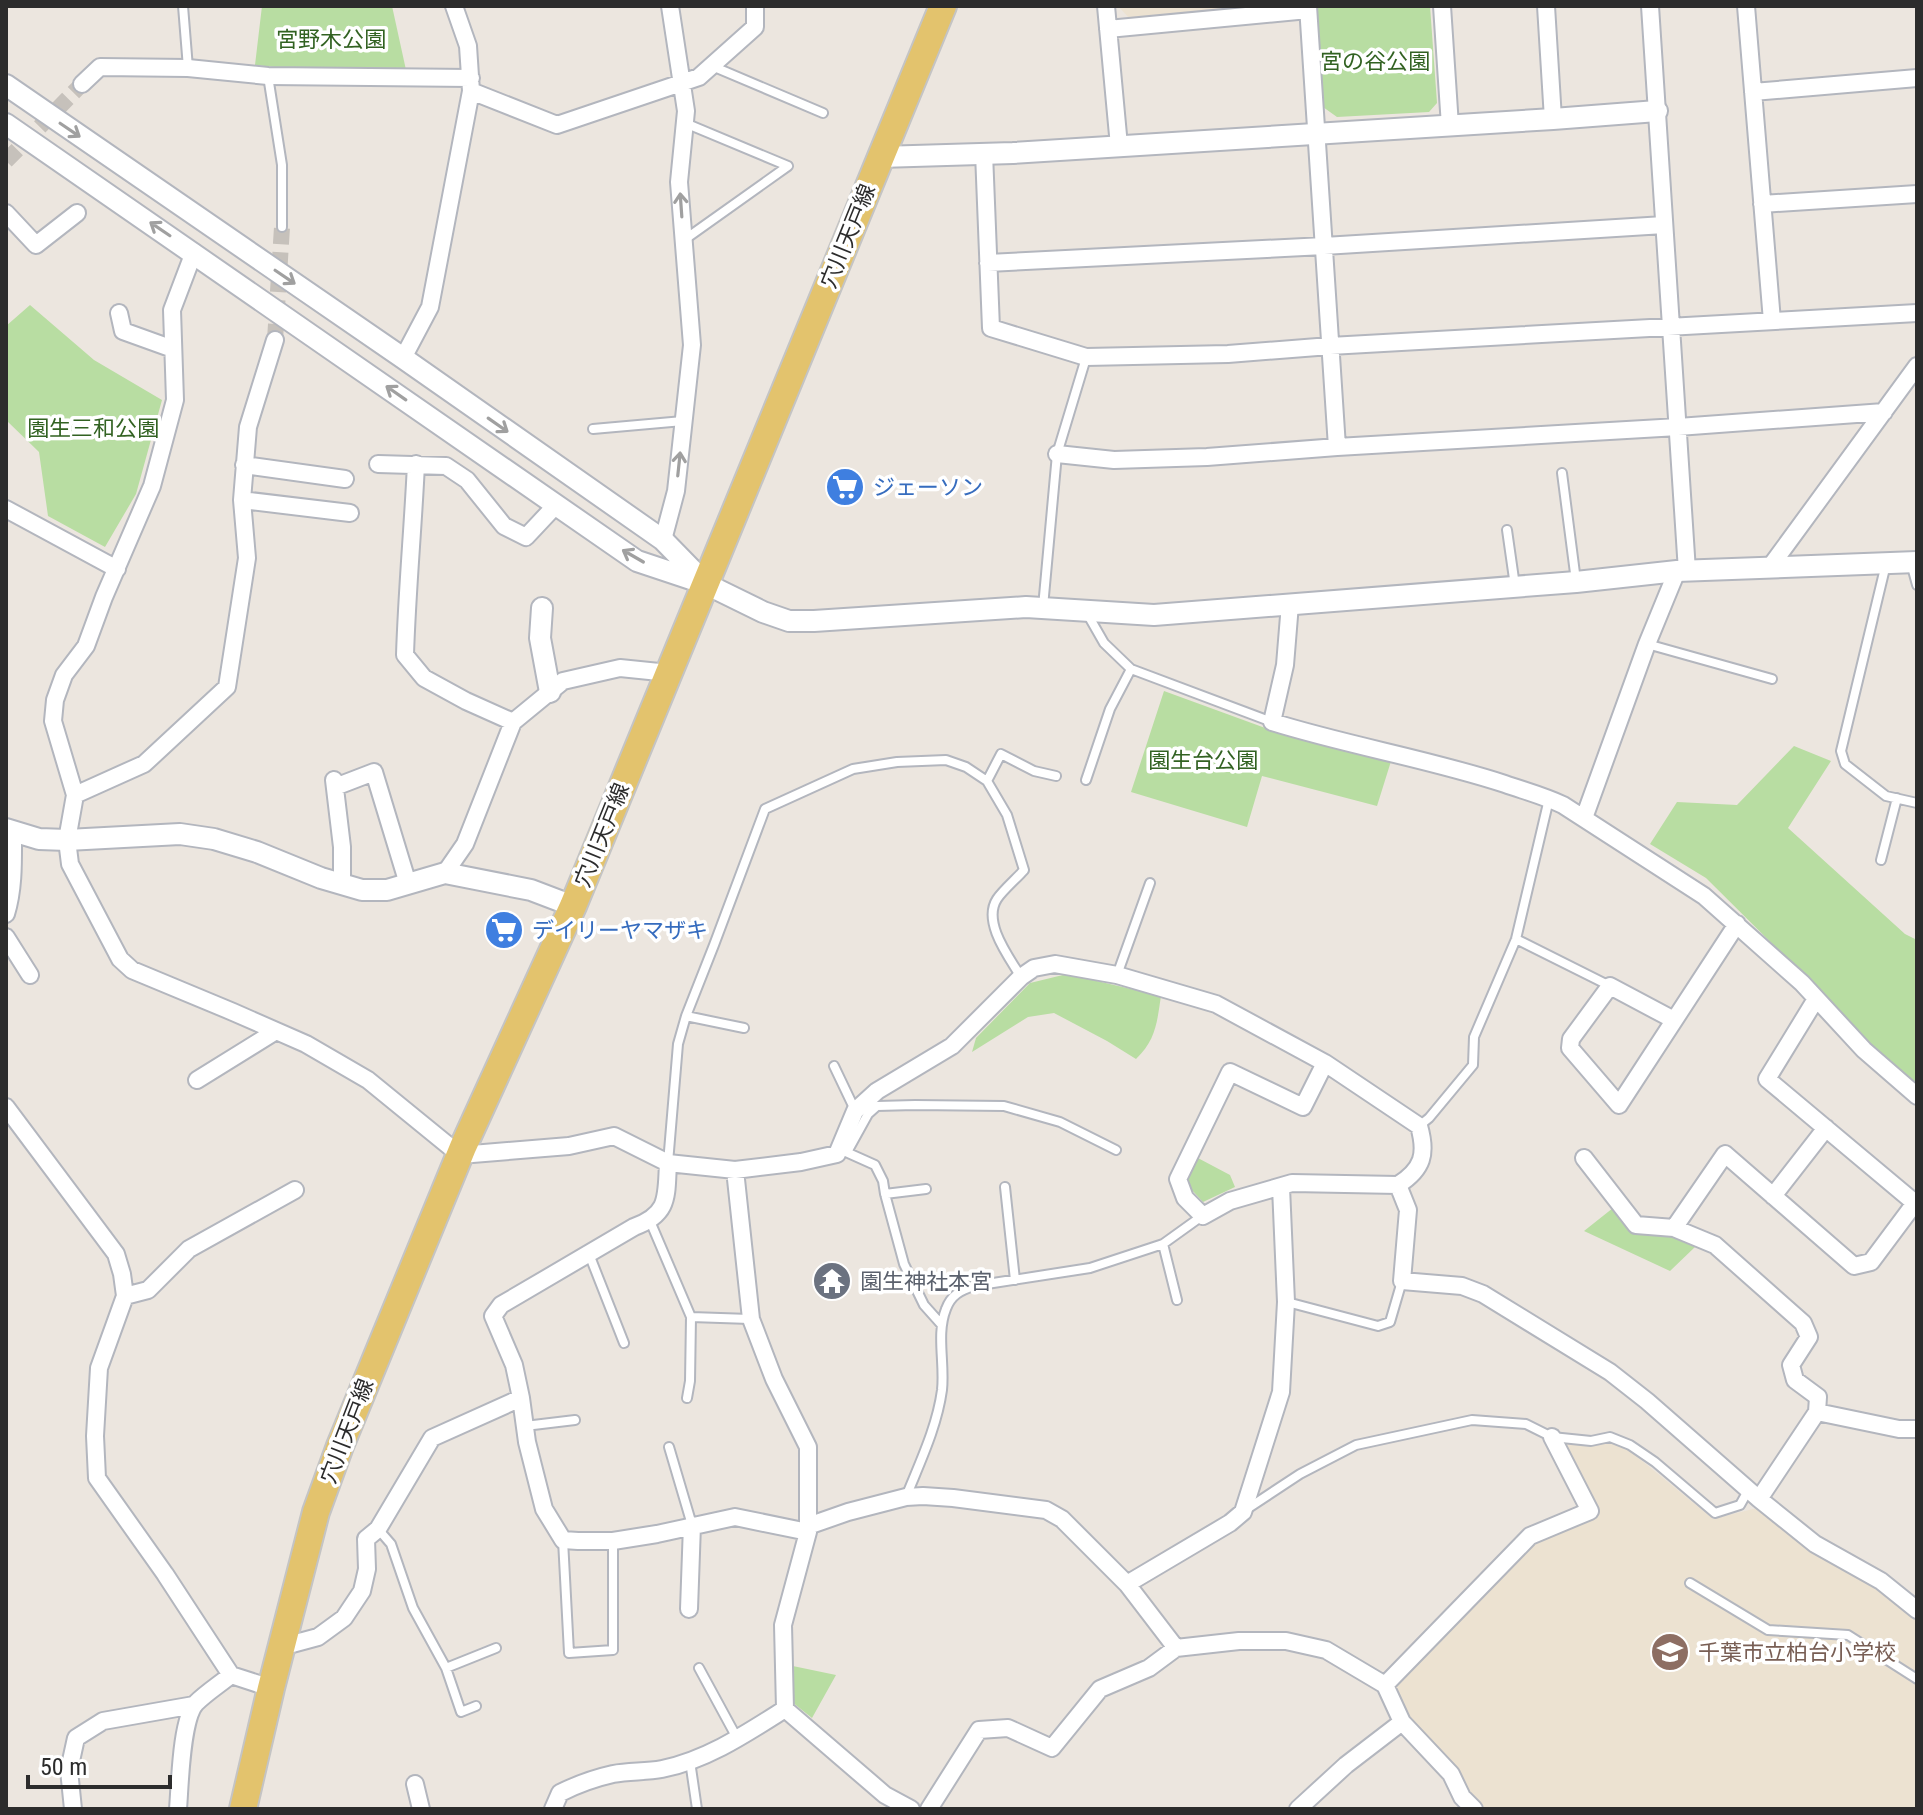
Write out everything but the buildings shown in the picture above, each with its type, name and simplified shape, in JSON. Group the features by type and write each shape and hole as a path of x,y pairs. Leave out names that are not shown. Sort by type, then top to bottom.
{"main road":[{"name":"穴川天戸線","path":"243,1809 316,1512 340,1446 460,1155 573,906 943,6"}],"street":[{"path":"403,358 430,307 471,84 468,46 454,6"},
{"path":"663,540 676,491 692,345 679,182 686,111 670,6"},
{"path":"82,84 100,67 188,68 268,76 471,84 557,125 699,77 755,27 755,6"},
{"path":"1106,6 1119,146"},
{"path":"1442,6 1450,126"},
{"path":"1546,6 1553,119"},
{"path":"1584,818 1647,644 1682,571 1678,427 1650,6"},
{"path":"1746,6 1772,321"},
{"path":"1108,29 1308,8 1337,447"},
{"path":"1753,92 1917,78"},
{"path":"6,85 663,540 706,584"},
{"path":"880,157 1119,146 1657,111"},
{"path":"6,124 637,561 706,584 789,621 1026,607 1154,615 1682,571 1914,562"},
{"path":"984,153 991,328 1086,357 1228,354 1917,313"},
{"path":"1762,204 1917,194"},
{"path":"6,213 36,245 77,213"},
{"path":"988,263 1664,225"},
{"path":"194,252 172,310 175,400 152,486 86,646 64,675 55,700 53,721 75,795 67,840 70,864 120,959 132,970 306,1044 368,1080 460,1155 569,1146 614,1136 668,1163 735,1170 801,1162 842,1153 855,1111 877,1091 952,1046 1021,977 1034,968 1055,964 1117,975 1216,1004 1325,1063 1419,1126 1422,1161 1413,1176 1398,1185 1292,1183 1230,1201 1203,1216 1185,1198 1178,1179 1230,1072 1303,1107 1325,1063"},
{"path":"119,313 123,331 173,349"},
{"path":"75,795 144,764 227,687 247,558 242,500 248,427 275,340"},
{"path":"1770,567 1917,366"},
{"path":"1057,454 1114,460 1207,457 1884,412"},
{"path":"378,464 446,466 467,480 504,526 526,537 557,504"},
{"path":"416,464 405,655 424,678 513,722"},
{"path":"244,465 345,479"},
{"path":"242,500 350,513"},
{"path":"6,509 117,569"},
{"path":"1290,604 1285,665 1272,722 1321,737 1466,771 1549,799 1584,818 1704,896 1802,983 1864,1050 1917,1096"},
{"path":"542,608 540,638 550,692"},
{"path":"445,873 465,844 513,722 563,681 620,668 669,673"},
{"path":"342,883 342,847 334,783 374,772 408,884"},
{"path":"6,914 13,869 9,831 39,839 67,840 180,834 214,839 257,852 321,878 362,890 387,890 445,873 531,890 573,906"},
{"path":"1674,1020 1610,986 1571,1039 1570,1048 1619,1105 1737,924"},
{"path":"6,937 30,975"},
{"path":"1674,1228 1725,1154 1854,1266 1871,1262 1915,1203 1767,1079 1816,999"},
{"path":"197,1080 276,1031"},
{"path":"6,1107 116,1254 122,1274 125,1296 99,1368 95,1436 97,1478 231,1675 271,1688"},
{"path":"1773,1196 1826,1128"},
{"path":"1584,1158 1636,1225 1674,1228 1715,1245 1803,1323 1809,1337 1791,1365 1795,1380 1818,1397 1817,1412 1754,1494"},
{"path":"668,1163 666,1202 650,1221 634,1227 501,1305 493,1316 514,1365 527,1442 544,1509 563,1540 613,1541 735,1517 808,1529 848,1512 906,1497 953,1498 1046,1510 1062,1519 1127,1584 1176,1648"},
{"path":"735,1170 751,1319 774,1379 808,1447 808,1529 783,1625 785,1709 881,1802 911,1809"},
{"path":"1398,1185 1408,1210 1402,1281 1462,1286 1483,1294 1610,1372 1815,1544 1881,1581 1917,1610"},
{"path":"1127,1584 1230,1523 1243,1512 1281,1392 1286,1302 1281,1187"},
{"path":"125,1296 148,1290 189,1249 295,1190"},
{"path":"281,1647 318,1637 344,1618 362,1591 367,1569 366,1539 378,1529 432,1438 521,1398"},
{"path":"1817,1412 1899,1429 1917,1429"},
{"path":"1385,1685 1530,1536 1590,1511 1552,1437"},
{"path":"689,1609 692,1525"},
{"path":"929,1809 979,1730 1008,1728 1052,1748 1100,1689 1149,1668 1176,1648 1239,1641 1286,1641 1326,1650 1385,1685 1402,1722 1451,1774 1462,1797 1474,1809"},
{"path":"178,1809 189,1716 194,1705 231,1675"},
{"path":"73,1809 69,1770 76,1738 103,1721 194,1705"},
{"path":"553,1809 560,1793 570,1788 612,1775 663,1769 690,1761 738,1739 785,1709"},
{"path":"1298,1809 1346,1765 1402,1722"},
{"path":"415,1784 421,1809"}],"lane":[{"path":"183,6 188,68"},
{"path":"712,65 823,113"},
{"path":"268,76 282,165 282,227"},
{"path":"684,241 788,166 685,122"},
{"path":"1043,608 1057,454 1086,357"},
{"path":"593,429 684,421"},
{"path":"1562,473 1576,582"},
{"path":"1507,530 1515,586"},
{"path":"1914,562 1917,585"},
{"path":"1886,563 1841,751 1845,764 1886,796 1917,803"},
{"path":"1085,611 1104,643 1131,669 1272,722"},
{"path":"1647,644 1772,679"},
{"path":"1086,780 1110,709 1131,669"},
{"path":"987,781 1001,754 1034,771 1056,776"},
{"path":"668,1163 678,1044 765,809 853,769 897,762 946,760 966,767 987,781 1007,815 1024,870 995,900 993,924 1021,977"},
{"path":"1881,860 1897,798"},
{"path":"1419,1126 1473,1065 1474,1037 1516,939 1549,799"},
{"path":"1117,975 1150,883"},
{"path":"1516,939 1610,986"},
{"path":"686,1016 744,1028"},
{"path":"834,1066 855,1111"},
{"path":"941,1324 924,1305 904,1264 883,1181 875,1165 842,1153 868,1114 877,1106 1004,1106 1060,1122 1116,1150"},
{"path":"1005,1187 1015,1280"},
{"path":"885,1194 926,1189"},
{"path":"906,1497 937,1417 942,1386 941,1324 947,1305 959,1290 1090,1268 1163,1244 1203,1216"},
{"path":"650,1221 691,1317 687,1398"},
{"path":"1163,1244 1177,1300"},
{"path":"588,1253 624,1343"},
{"path":"1286,1302 1378,1326 1390,1322 1402,1281"},
{"path":"691,1317 751,1319"},
{"path":"525,1426 575,1420"},
{"path":"1243,1512 1300,1474 1356,1445 1472,1420 1526,1424 1552,1437 1591,1441 1610,1437 1630,1445 1655,1462 1715,1513 1740,1505 1754,1494"},
{"path":"669,1447 692,1525"},
{"path":"378,1529 391,1544 413,1608 446,1668 461,1712 476,1706"},
{"path":"563,1540 569,1653 613,1650 613,1541"},
{"path":"1690,1583 1768,1630 1848,1635 1917,1679"},
{"path":"446,1668 496,1648"},
{"path":"699,1668 738,1739"},
{"path":"690,1761 697,1809"}],"shaded area":[{"path":"1118,6 1292,6 1130,19"},
{"name":"千葉市立柏台小学校","path":"1562,1444 1613,1444 1630,1451 1713,1519 1757,1508 1802,1545 1889,1595 1917,1619 1917,1809 1483,1809 1407,1720 1392,1685 1535,1538 1596,1512"}],"green space":[{"name":"宮野木公園","path":"262,6 392,6 406,70 333,73 255,65"},
{"name":"宮の谷公園","path":"1315,6 1430,6 1437,103 1429,112 1337,117 1323,107"},
{"name":"園生三和公園","path":"30,305 94,360 162,400 136,494 105,547 48,516 39,452 6,420 6,326"},
{"name":"園生台公園","path":"1164,691 1268,729 1392,758 1377,806 1262,776 1247,827 1131,792"},
{"path":"1794,746 1831,761 1788,828 1905,934 1917,940 1917,1087 1873,1049 1833,1004 1706,878 1650,844 1677,802 1737,805"},
{"path":"1067,974 1161,996 1152,1038 1136,1059 1054,1013 1028,1017 972,1052 976,1038 1030,983"},
{"path":"1196,1157 1230,1175 1235,1187 1203,1202 1190,1188 1187,1175"},
{"path":"1613,1208 1631,1231 1662,1233 1695,1247 1670,1271 1584,1231"},
{"path":"788,1665 836,1675 812,1718 787,1698"}],"tunnel":[{"path":"6,161 82,84"},
{"path":"275,340 282,227"}],"place":[{"name":"ジェーソン","path":"845,487"},
{"name":"デイリーヤマザキ","path":"504,930"},
{"name":"園生神社本宮","path":"832,1281"},
{"name":"千葉市立柏台小学校","path":"1670,1652"}]}
